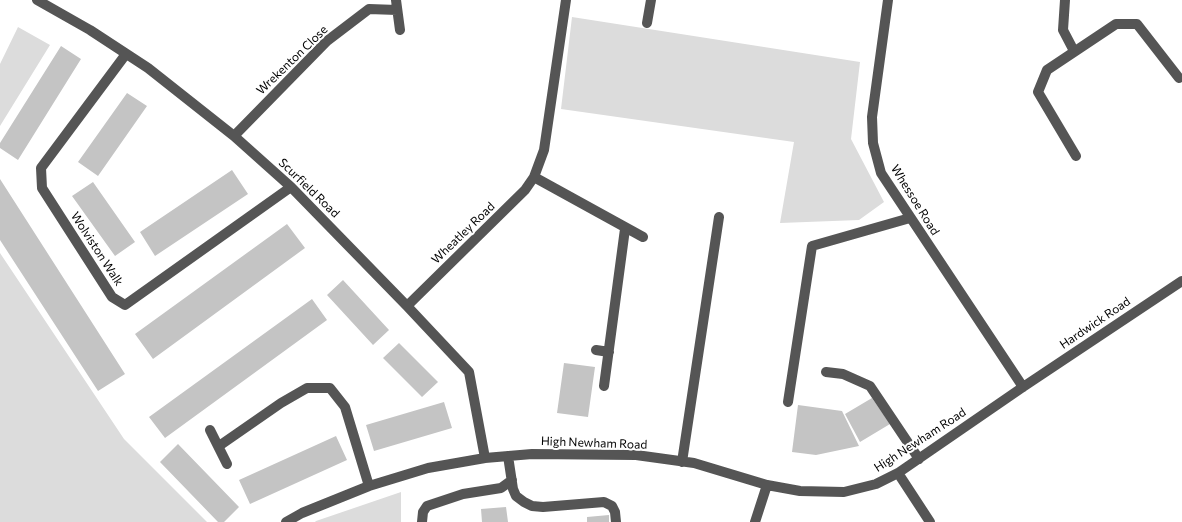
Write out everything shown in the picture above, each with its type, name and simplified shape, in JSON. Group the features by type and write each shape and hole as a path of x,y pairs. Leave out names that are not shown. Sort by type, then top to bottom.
{"street":[{"name":"Scurfield Road","path":"37,0 90,30 126,54 172,86 234,136 291,188 407,306 469,372 485,458"},
{"name":"Wheatley Road","path":"407,306 525,190 534,177 544,150 566,0"},
{"path":"647,23 650,0"},
{"name":"Whessoe Road","path":"888,0 872,117 873,143 881,173 1023,387"},
{"path":"1065,0 1063,30 1074,51"},
{"name":"Wrekenton Close","path":"234,136 327,41 369,9 396,5 400,30"},
{"path":"1076,156 1038,92 1047,70 1116,24 1137,24 1178,78"},
{"name":"Wolviston Walk","path":"126,54 41,168 42,188 112,297 125,305 291,188"},
{"path":"534,177 625,229 643,237"},
{"path":"682,462 719,217"},
{"path":"788,402 812,246 910,218"},
{"path":"604,386 625,229"},
{"name":"Hardwick Road","path":"1023,387 1182,281"},
{"path":"596,350 609,352"},
{"path":"826,372 843,374 870,386 919,459"},
{"name":"High Newham Road","path":"286,522 302,513 369,486 428,468 485,458 532,454 636,455 682,462 728,472 767,484 800,491 844,492 876,484 898,473 1023,387"},
{"path":"219,446 281,403 307,388 330,388 345,407 369,486"},
{"path":"210,430 227,464"},
{"path":"508,456 513,489 516,496 532,506 604,502 612,506 615,512 616,522"},
{"path":"898,473 930,522"},
{"path":"422,522 423,512 427,506 463,494 501,488 512,480"},
{"path":"755,522 767,484"}],"shaded area":[{"path":"572,17 860,62 851,139 884,202 859,220 780,223 794,142 561,109"},
{"path":"18,27 50,45 0,126 0,64"},
{"path":"0,253 124,439 207,522 0,522"},
{"path":"401,492 401,522 315,522 316,521"}],"building":[{"path":"61,46 81,59 18,160 0,148 0,143"},
{"path":"127,93 147,106 98,176 78,162"},
{"path":"232,170 248,194 155,256 140,232"},
{"path":"0,179 125,374 98,391 0,240"},
{"path":"93,182 135,242 115,256 72,196"},
{"path":"287,224 305,248 153,359 135,334"},
{"path":"343,280 389,330 373,345 327,295"},
{"path":"312,299 327,320 165,438 149,417"},
{"path":"399,343 438,382 422,397 383,358"},
{"path":"564,363 595,367 588,417 557,413"},
{"path":"872,398 890,424 860,442 845,414"},
{"path":"444,402 452,428 374,451 366,425"},
{"path":"798,405 842,411 859,446 816,455 792,452"},
{"path":"336,436 347,460 250,504 239,480"},
{"path":"178,444 239,507 224,522 218,522 160,462"},
{"path":"506,507 508,522 482,522 481,509"},
{"path":"609,515 609,522 587,522 587,517"}]}
